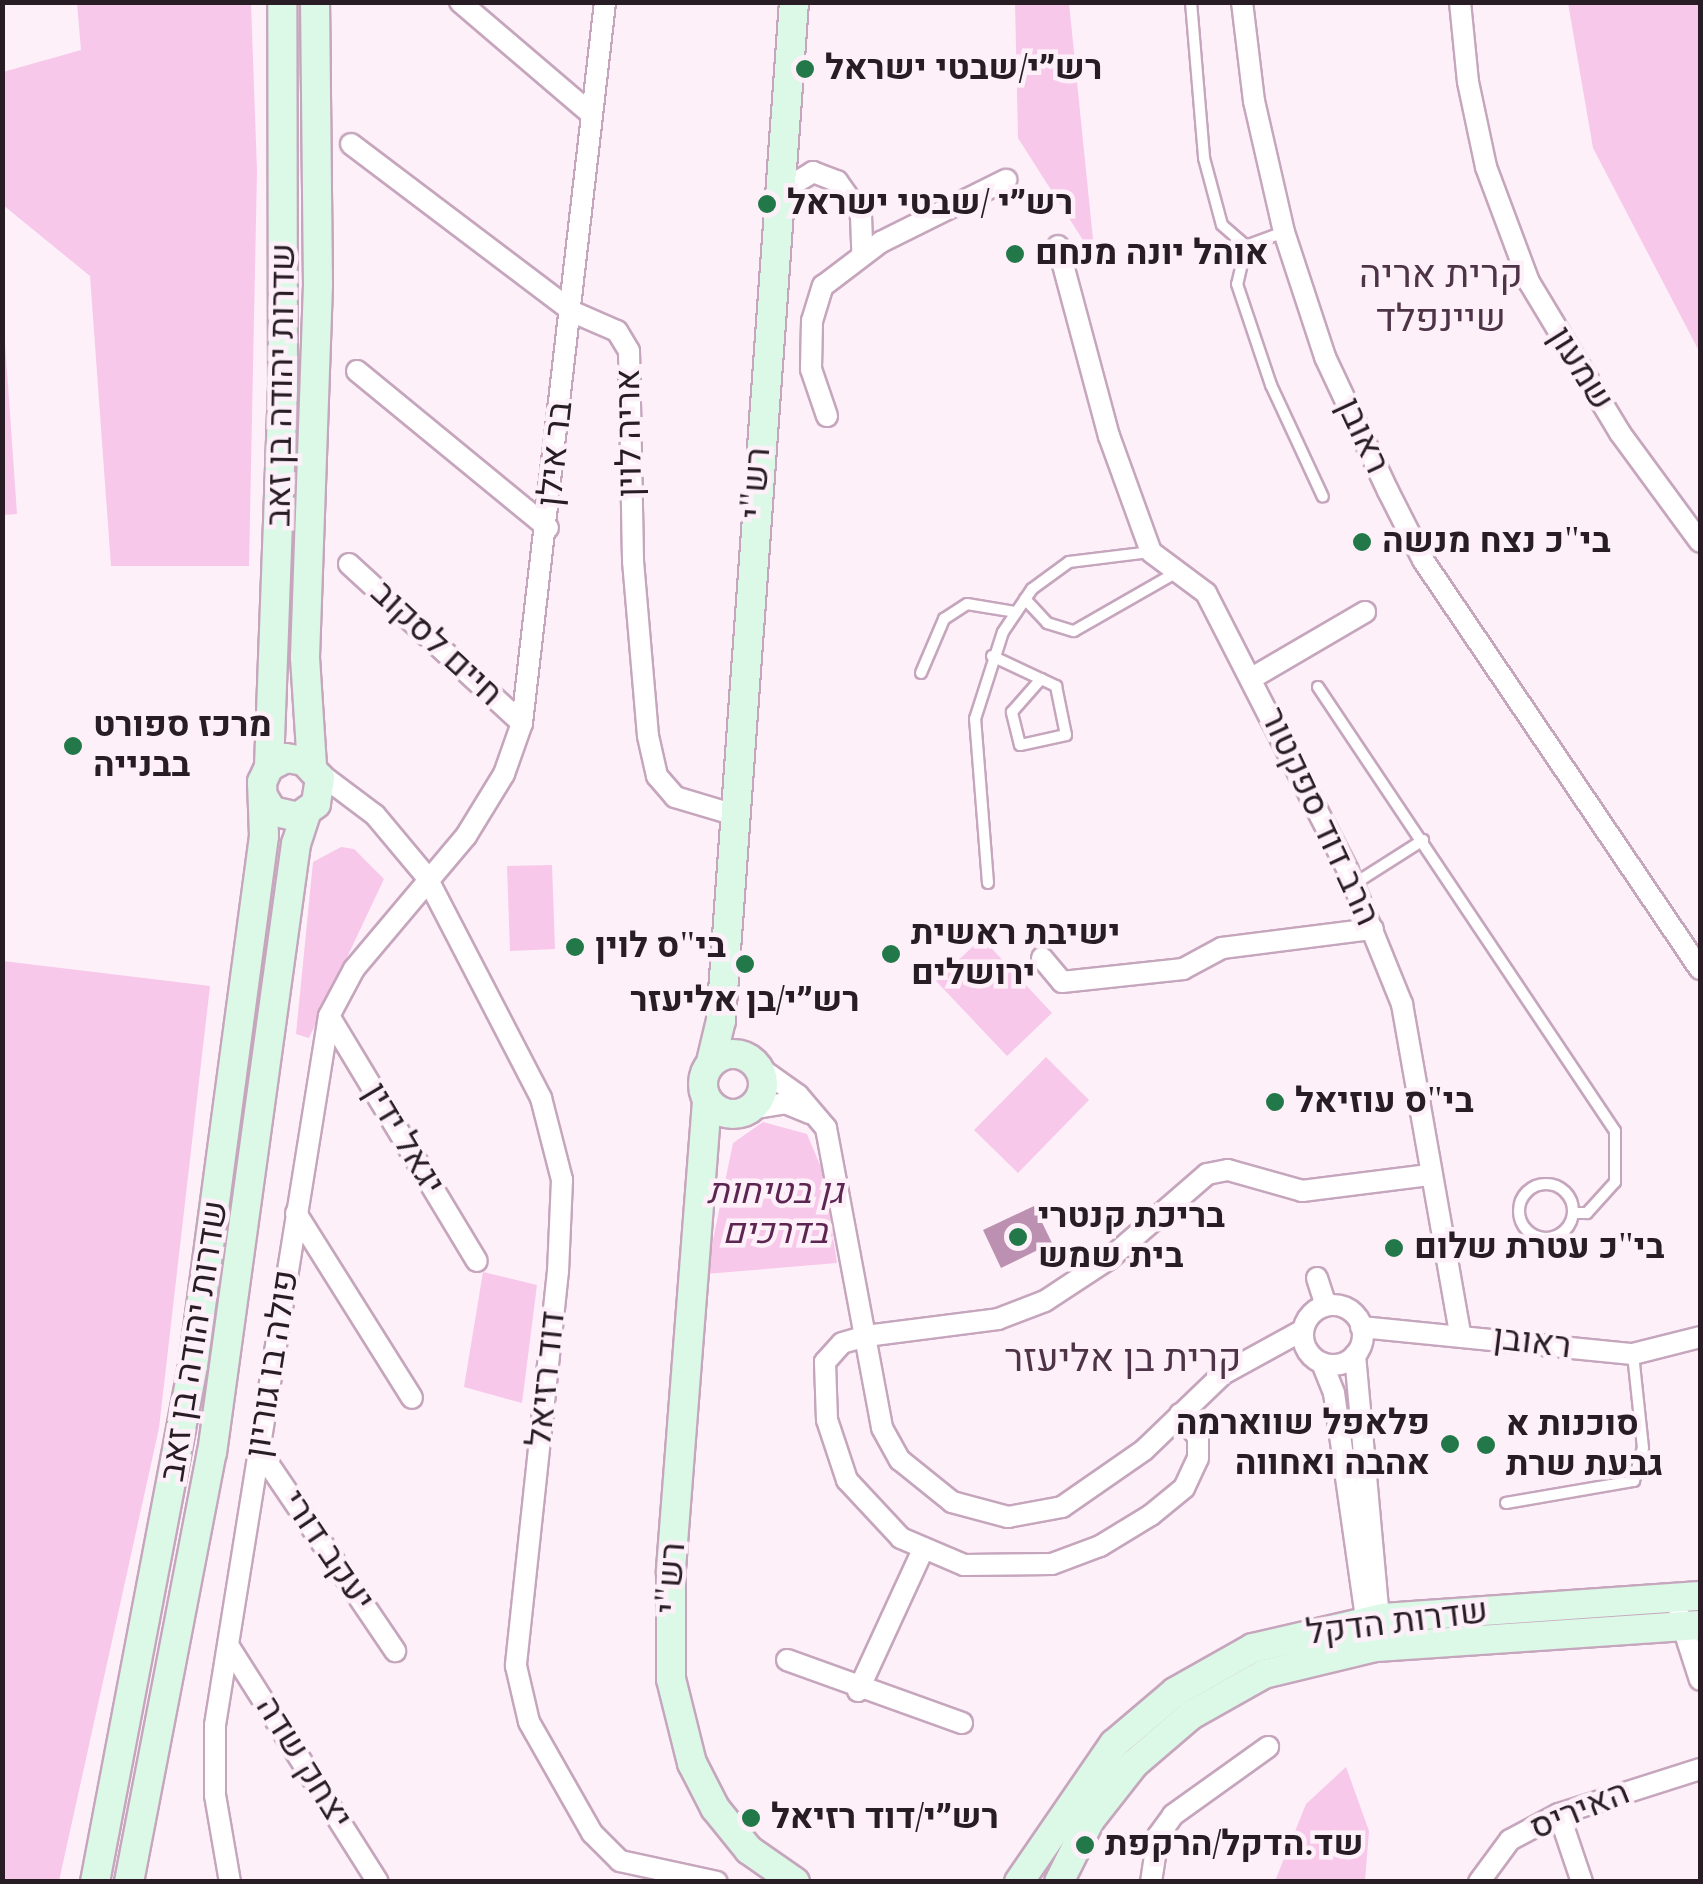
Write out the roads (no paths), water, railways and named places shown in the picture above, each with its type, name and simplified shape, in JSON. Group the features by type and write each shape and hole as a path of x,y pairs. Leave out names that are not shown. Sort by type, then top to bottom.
{"main road":[{"name":"שדרות יהודה בן זאב","path":"269,767 283,389 282,2"},
{"name":"שדרות יהודה בן זאב","path":"314,768 305,657 317,320 315,2"},
{"name":"רש\"י","path":"711,1062 725,964 732,814 794,2"},
{"path":"295,758 314,768 321,787 308,812 280,816 263,796 269,767 295,758"},
{"name":"שדרות יהודה בן זאב","path":"95,1882 194,1366 264,836 263,796"},
{"name":"שדרות יהודה בן זאב","path":"129,1882 215,1437 294,862 308,812"},
{"name":"רש\"י","path":"725,964 752,1061"},
{"path":"728,1054 752,1061 763,1084 744,1112 721,1112 707,1101 702,1084 711,1062 728,1054"},
{"name":"רש\"י","path":"707,1101 702,1231 671,1573 671,1679 692,1763 715,1808 748,1850 785,1880"},
{"name":"רש\"י","path":"702,1231 723,1146 744,1112"},
{"name":"שדרות הדקל","path":"1019,1882 1090,1771 1175,1692 1253,1648 1373,1619 1688,1597"},
{"name":"שדרות הדקל","path":"1059,1882 1112,1788 1191,1715 1264,1674 1376,1648 1691,1626"}],"street":[{"path":"460,2 590,114"},
{"name":"בר אילן","path":"426,876 475,820 504,774 522,723 548,528 605,2"},
{"name":"ראובן","path":"1242,2 1254,100 1284,232 1326,358 1423,560 1700,969"},
{"name":"שמעון","path":"1460,2 1468,82 1486,168 1529,282 1600,402 1700,542"},
{"name":"אריה לוין","path":"351,144 572,312 617,331 628,351 633,562 658,776 676,796 732,814"},
{"path":"780,192 813,172 837,181 861,215 862,253"},
{"path":"827,416 811,368 812,321 823,286 862,253 1006,180"},
{"path":"1058,246 1109,436 1151,552"},
{"path":"357,372 548,528"},
{"name":"הרב דוד ספקטור","path":"1151,552 1206,594 1354,884 1402,1004 1460,1343"},
{"name":"חיים לסקוב","path":"350,564 522,723"},
{"path":"1252,678 1364,612"},
{"name":"דוד רזיאל","path":"314,768 374,815 426,876 541,1098 562,1180 558,1271 516,1666 529,1722 592,1833 620,1861 718,1882"},
{"path":"308,812 343,804 374,815"},
{"name":"פולה בו גוריון","path":"230,1882 214,1795 215,1725 329,1016 354,969 426,876"},
{"path":"1042,958 1062,982 1183,969 1222,948 1372,929"},
{"name":"יגאל ידין","path":"329,1016 477,1261"},
{"path":"752,1061 798,1095 826,1128 876,1406 890,1445 928,1488 976,1512 1008,1517 1062,1507 1114,1474 1222,1374 1303,1330 1326,1306"},
{"path":"744,1112 785,1103 803,1108 826,1128"},
{"path":"1180,1414 1198,1438 1198,1458 1184,1488 1100,1546 1052,1564 964,1564 922,1552 872,1513 847,1480 827,1420 825,1362 842,1343 866,1336 998,1318 1045,1301 1109,1259 1207,1174 1228,1170 1302,1192 1429,1175"},
{"path":"296,1212 412,1398"},
{"path":"1317,1278 1326,1306"},
{"path":"1326,1306 1352,1312 1362,1327 1356,1355 1376,1648"},
{"name":"ראובן","path":"1362,1327 1460,1343 1633,1354 1700,1337"},
{"path":"1303,1330 1306,1348 1322,1363 1334,1394 1373,1619"},
{"path":"1322,1363 1340,1364 1356,1355"},
{"name":"יעקב דורי","path":"260,1450 395,1651"},
{"path":"858,1690 922,1552"},
{"path":"1688,1597 1700,1680"},
{"name":"יצחק שדה","path":"228,1646 378,1882"},
{"path":"787,1660 858,1690 962,1724"},
{"path":"1152,1882 1158,1836 1172,1815 1268,1747"},
{"name":"האיריס","path":"1478,1882 1510,1840 1560,1814 1700,1769"},
{"path":"1560,1814 1582,1882"}],"lane":[{"path":"1191,2 1204,158 1222,225 1246,246"},
{"path":"1284,232 1246,246 1236,271 1241,300 1271,385 1323,497"},
{"path":"988,883 975,718 992,656 1025,599 1069,562 1151,552"},
{"path":"1025,599 1047,623 1074,631 1179,570"},
{"path":"921,673 944,619 968,604 1016,612"},
{"path":"992,656 1041,678 1056,686 1066,735 1020,745 1012,712 1041,678"},
{"path":"1318,687 1616,1131 1615,1182 1587,1213 1573,1213"},
{"path":"1354,884 1424,840"},
{"path":"1553,1184 1570,1198 1573,1213 1561,1234 1542,1238 1524,1228 1519,1206 1531,1188 1553,1184"},
{"path":"1506,1503 1634,1481 1643,1448 1633,1354"}],"place":[{"name":"רש״י/שבטי ישראל","path":"805,69"},
{"name":"רש״י /שבטי ישראל","path":"767,204"},
{"name":"אוהל יונה מנחם","path":"1015,254"},
{"name":"בי\"כ נצח מנשה","path":"1362,542"},
{"name":"מרכז ספורט בבנייה","path":"73,746"},
{"name":"בי\"ס לוין","path":"575,947"},
{"name":"ישיבת ראשית ירושלים","path":"891,954"},
{"name":"רש״י/בן אליעזר","path":"745,964"},
{"name":"בי\"ס עוזיאל","path":"1275,1102"},
{"name":"בריכת קנטרי בית שמש","path":"1018,1237"},
{"name":"בי\"כ עטרת שלום","path":"1394,1248"},
{"name":"פלאפל שווארמה אהבה ואחווה","path":"1450,1444"},
{"name":"סוכנות א גבעת שרת","path":"1486,1445"},
{"name":"רש״י/דוד רזיאל","path":"751,1818"},
{"name":"שד.הדקל/הרקפת","path":"1085,1845"}],"district":[{"name":"קרית אריה שיינפלד","path":"1441,298"},
{"name":"קרית בן אליעזר","path":"1123,1361"}],"park label":[{"name":"גן בטיחות בדרכים","path":"775,1213"}]}
